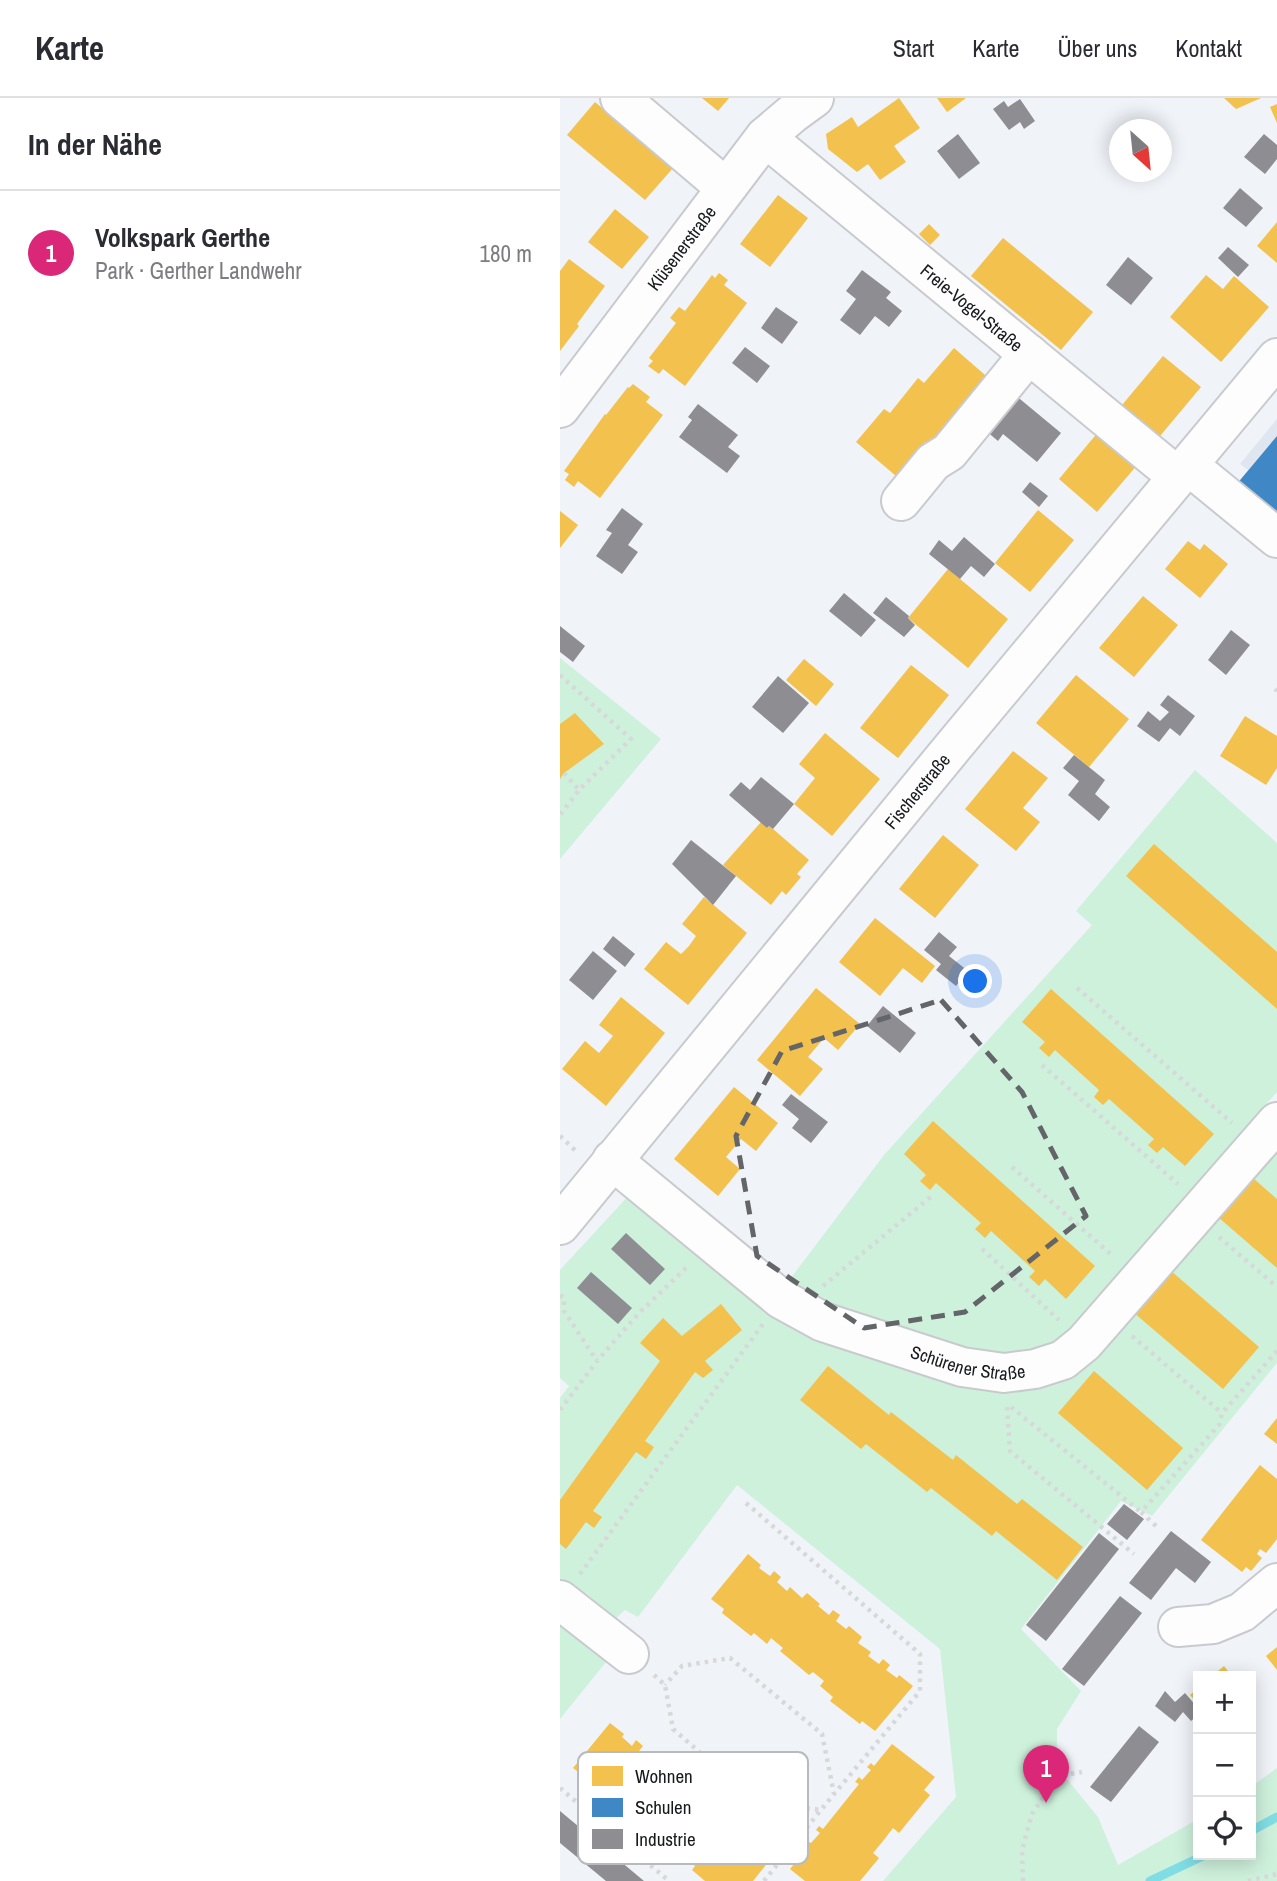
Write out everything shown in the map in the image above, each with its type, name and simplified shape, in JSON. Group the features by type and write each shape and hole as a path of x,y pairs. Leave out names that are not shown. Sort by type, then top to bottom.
{"street":[{"path":"621,98 726,188"},
{"name":"Klüsenerstraße","path":"560,408 765,137 814,98"},
{"name":"Freie-Vogel-Straße","path":"765,137 1029,354 1183,471 1277,538"},
{"path":"901,501 933,462 949,452 1029,354"},
{"name":"Fischerstraße","path":"560,1225 1277,358"},
{"name":"Schürener Straße","path":"612,1160 789,1304 823,1322 949,1363 1004,1373 1035,1369 1063,1360 1096,1329 1267,1133"},
{"path":"1178,1627 1213,1624 1242,1612 1277,1583"},
{"path":"561,1600 629,1654"}],"path":[{"path":"560,675 631,739 579,790 560,815"},
{"path":"564,774 579,790"},
{"path":"1077,988 1267,1133"},
{"path":"1042,1065 1277,1287"},
{"path":"1012,1167 1139,1279"},
{"path":"561,1600 789,1304 933,1195"},
{"path":"560,1410 597,1361 639,1313 688,1265 715,1244"},
{"path":"982,1249 1222,1413"},
{"path":"560,1295 564,1298 564,1311 597,1361"},
{"path":"1141,1512 1219,1425 1222,1413 1277,1351"},
{"path":"1134,1554 1010,1451 1006,1403 1156,1526"},
{"path":"746,1503 920,1654 920,1691 808,1826"},
{"path":"629,1654 665,1685 673,1729 699,1752"},
{"path":"665,1685 682,1666 730,1658 822,1734 834,1794"},
{"path":"1023,1881 1022,1850 1032,1814 1058,1776 1082,1772"},
{"path":"560,1788 578,1803"},
{"path":"808,1809 821,1810"},
{"path":"649,1864 669,1881"},
{"path":"764,1881 778,1864"},
{"path":"1248,1881 1277,1874"}],"highlighted area":[{"path":"941,1000 1022,1092 1086,1216 965,1312 864,1328 757,1256 736,1136 782,1051"}],"shaded area":[{"path":"1277,419 1277,519 1236,485 1248,470 1240,464"}],"green space":[{"path":"560,658 661,739 560,859"},
{"path":"1195,770 1277,843 1277,1092 1251,1121 1277,1145 1277,1363 1152,1516 1121,1501 1021,1629 1081,1691 1057,1729 1057,1767 1098,1817 1118,1865 1193,1822 1193,1860 1256,1860 1256,1783 1277,1768 1277,1881 883,1881 956,1797 940,1649 737,1485 638,1617 625,1610 615,1619 586,1593 569,1626 610,1657 560,1719 560,1398 569,1386 560,1378 560,1270 630,1194 764,1309 884,1155 1092,925 1076,911"}],"building: Wohnen":[{"path":"702,98 729,98 718,111"},
{"path":"899,98 920,128 894,146 906,162 880,180 868,164 857,172 828,149 826,134 852,117 858,127"},
{"path":"937,98 966,98 947,112"},
{"path":"1224,98 1261,98 1236,109"},
{"path":"595,102 673,168 645,200 567,135"},
{"path":"1277,104 1277,123 1270,107"},
{"path":"778,195 808,218 770,267 740,244"},
{"path":"615,209 649,237 622,269 588,242"},
{"path":"1277,222 1277,263 1257,246"},
{"path":"929,224 940,235 930,245 919,234"},
{"path":"1003,238 1093,312 1061,350 971,276"},
{"path":"569,259 605,286 560,351 560,271"},
{"path":"719,273 728,280 724,285 747,303 685,386 663,369 659,374 648,366 653,361 649,358 676,323 670,318 679,307 685,311 712,275 715,278"},
{"path":"1206,275 1223,289 1234,276 1269,307 1221,362 1170,317"},
{"path":"954,348 992,381 958,412 929,446 925,442 896,476 856,442 884,409 890,413 918,378 924,383"},
{"path":"1163,356 1201,387 1160,436 1122,405"},
{"path":"633,384 650,397 646,402 663,415 600,498 578,481 574,487 565,480 569,474 564,471 605,414"},
{"path":"1099,431 1138,464 1097,512 1059,479"},
{"path":"1038,510 1074,540 1030,592 995,563"},
{"path":"560,511 578,525 560,548"},
{"path":"1188,541 1200,550 1204,544 1228,564 1200,598 1165,569"},
{"path":"948,569 1008,619 968,668 908,618"},
{"path":"1143,596 1178,625 1134,677 1099,648"},
{"path":"804,659 834,684 816,706 786,680"},
{"path":"911,665 949,695 898,758 860,728"},
{"path":"1076,675 1129,719 1089,767 1036,723"},
{"path":"575,713 604,744 564,773 560,779 560,724"},
{"path":"1245,716 1277,736 1277,768 1266,785 1220,756"},
{"path":"825,733 880,779 832,836 794,804 815,778 799,764"},
{"path":"1013,751 1048,778 1023,808 1040,822 1016,851 965,809"},
{"path":"761,822 809,860 797,874 801,877 786,895 782,891 771,905 723,865"},
{"path":"943,835 979,865 935,918 899,889"},
{"path":"1154,844 1277,952 1277,1009 1126,876"},
{"path":"704,897 747,933 688,1005 644,969 666,942 681,954 689,946 696,936 682,924"},
{"path":"875,918 935,966 922,983 903,968 880,996 839,962"},
{"path":"816,988 860,1024 838,1050 824,1038 808,1057 823,1069 800,1096 757,1060"},
{"path":"1051,989 1214,1134 1185,1166 1163,1147 1157,1153 1148,1145 1154,1139 1109,1099 1103,1105 1094,1097 1099,1090 1055,1050 1049,1057 1039,1048 1045,1042 1022,1022"},
{"path":"621,997 665,1033 606,1106 562,1069 585,1041 599,1053 613,1036 599,1025"},
{"path":"734,1087 778,1123 756,1151 741,1139 726,1157 740,1169 718,1196 674,1159"},
{"path":"933,1121 1095,1266 1066,1299 1045,1279 1039,1286 1029,1277 1035,1271 991,1231 985,1238 975,1229 981,1223 936,1183 930,1190 920,1181 926,1175 904,1154"},
{"path":"1253,1178 1277,1199 1277,1268 1218,1217"},
{"path":"1170,1270 1259,1347 1223,1389 1133,1312"},
{"path":"721,1304 742,1330 705,1361 713,1370 703,1378 695,1372 645,1441 654,1447 646,1459 636,1452 593,1511 602,1517 594,1528 586,1522 566,1549 560,1544 560,1500 660,1361 640,1343 663,1318 682,1336"},
{"path":"828,1366 889,1415 891,1412 953,1460 956,1455 1017,1504 1022,1499 1083,1547 1057,1580 996,1531 992,1536 931,1488 927,1492 866,1444 861,1449 800,1400"},
{"path":"1094,1371 1183,1448 1147,1490 1058,1413"},
{"path":"1277,1418 1277,1444 1264,1434"},
{"path":"1260,1465 1277,1479 1277,1539 1266,1553 1260,1549 1257,1554 1262,1558 1251,1571 1246,1567 1242,1572 1201,1540"},
{"path":"748,1554 761,1565 759,1568 770,1576 774,1571 781,1577 777,1582 787,1591 790,1587 802,1598 807,1593 829,1615 833,1610 840,1615 836,1621 846,1629 849,1626 862,1637 858,1643 871,1652 868,1656 879,1664 883,1659 890,1665 886,1670 897,1678 899,1675 913,1686 875,1731 862,1721 860,1724 830,1701 833,1697 820,1686 824,1681 813,1672 809,1675 780,1651 783,1648 771,1638 767,1644 754,1633 751,1636 722,1613 724,1609 711,1599"},
{"path":"1277,1647 1277,1670 1266,1656"},
{"path":"610,1723 624,1734 622,1737 632,1746 636,1740 643,1746 640,1752 586,1752"},
{"path":"892,1744 935,1777 924,1790 930,1795 899,1833 893,1828 873,1853 879,1858 860,1881 805,1881 790,1869 794,1864 808,1864 808,1842 811,1843 820,1833 816,1830 819,1826 823,1829 859,1784 855,1782 859,1777 862,1780 871,1770 867,1767 871,1763 874,1766"},
{"path":"692,1864 767,1864 753,1881 705,1881 692,1870 695,1866"}],"building: Schulen":[{"path":"1277,436 1277,519 1236,485"}],"building: Industrie":[{"path":"1020,99 1035,121 1024,129 1020,122 1009,130 993,109 1004,101 1008,107"},
{"path":"958,134 980,163 959,179 937,151"},
{"path":"1264,134 1277,145 1277,159 1265,174 1244,157"},
{"path":"1240,188 1263,208 1246,227 1223,208"},
{"path":"1228,247 1249,265 1238,277 1218,258"},
{"path":"1128,257 1153,278 1131,305 1106,285"},
{"path":"862,270 891,292 886,298 902,311 889,327 875,316 860,335 840,320 856,299 846,291"},
{"path":"776,307 798,322 782,344 761,328"},
{"path":"745,347 770,366 757,383 732,363"},
{"path":"1014,394 1061,433 1037,462 1003,434 998,441 985,430"},
{"path":"698,404 738,435 728,447 740,456 727,473 679,437 692,420 688,417"},
{"path":"1030,482 1048,496 1039,507 1022,492"},
{"path":"622,508 643,524 628,545 638,552 622,574 596,556 612,533 606,530"},
{"path":"964,537 995,564 984,577 971,566 960,579 929,554 939,540 952,551"},
{"path":"844,593 876,620 861,637 829,611"},
{"path":"886,597 909,616 915,625 904,637 873,613"},
{"path":"560,626 585,646 573,662 560,652"},
{"path":"1231,630 1250,645 1226,675 1208,660"},
{"path":"778,676 809,703 783,733 752,707"},
{"path":"1168,695 1195,716 1180,736 1170,728 1159,742 1137,726 1148,711 1160,721 1169,712 1160,705"},
{"path":"1074,755 1105,780 1095,794 1110,807 1099,821 1068,795 1079,781 1063,768"},
{"path":"761,777 794,804 773,829 769,826 767,828 729,795 741,782 750,790"},
{"path":"691,840 736,876 713,905 672,864"},
{"path":"939,932 957,947 949,956 968,971 956,986 936,970 941,964 924,950"},
{"path":"613,936 635,954 625,967 603,949"},
{"path":"593,951 617,971 593,1000 569,980"},
{"path":"883,1006 916,1033 900,1053 867,1026"},
{"path":"791,1094 828,1122 811,1143 792,1128 799,1119 782,1105"},
{"path":"626,1233 665,1269 650,1285 611,1249"},
{"path":"591,1272 632,1308 618,1324 577,1288"},
{"path":"1124,1504 1144,1519 1127,1540 1107,1524"},
{"path":"1171,1531 1211,1562 1195,1583 1176,1568 1151,1600 1129,1583"},
{"path":"1099,1533 1119,1549 1046,1641 1026,1625"},
{"path":"1120,1596 1142,1613 1084,1686 1062,1669"},
{"path":"1165,1691 1175,1702 1185,1693 1193,1702 1193,1719 1191,1721 1183,1712 1175,1722 1155,1706"},
{"path":"1139,1726 1159,1742 1111,1802 1090,1787"},
{"path":"560,1811 578,1826 578,1858 560,1843"},
{"path":"585,1864 624,1864 644,1881 606,1881"}],"waterway":[{"path":"1256,1828 1277,1817"},
{"path":"1150,1881 1194,1860"}],"place":[{"name":"Volkspark Gerthe","path":"1046,1803"}]}
